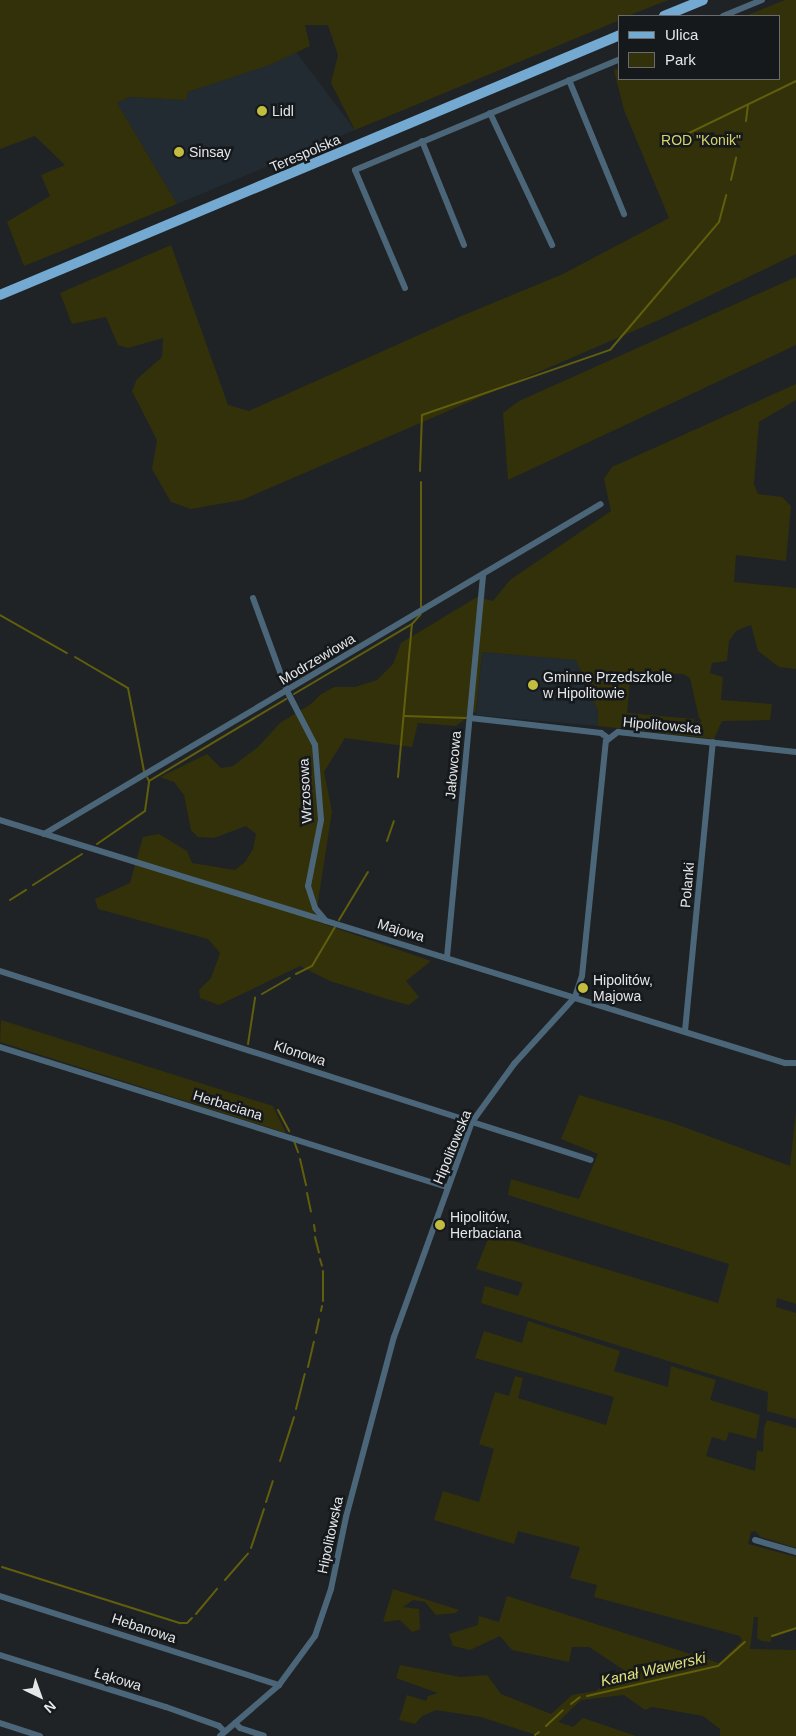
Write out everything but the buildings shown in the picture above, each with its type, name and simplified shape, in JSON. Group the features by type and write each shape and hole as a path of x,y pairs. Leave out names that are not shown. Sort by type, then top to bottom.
{"main road":[{"path":"666,15 703,0"},
{"name":"Terespolska","path":"0,295 618,36"}],"street":[{"path":"725,15 762,0"},
{"path":"405,288 355,170 618,60"},
{"path":"570,80 624,214"},
{"path":"490,113 552,245"},
{"path":"422,141 464,245"},
{"name":"Modrzewiowa","path":"44,834 601,504"},
{"name":"Jałowcowa","path":"447,957 483,574"},
{"name":"Wrzosowa","path":"253,598 287,691 315,745 321,820 308,886 315,908 326,920"},
{"path":"470,718 601,732 608,738"},
{"name":"Hipolitowska","path":"222,1734 279,1685 306,1650 324,1617 346,1517 394,1336 472,1122 514,1064 575,997 582,976 603,748 608,738 618,732 796,752"},
{"name":"Polanki","path":"686,1031 713,742"},
{"name":"Majowa","path":"0,820 686,1031 784,1063 796,1063"},
{"name":"Klonowa","path":"0,971 591,1160"},
{"name":"Herbaciana","path":"0,1047 448,1187"},
{"path":"796,1058 796,1063"},
{"path":"755,1540 796,1552"},
{"name":"Hebanowa","path":"0,1596 279,1685"},
{"name":"Łąkowa","path":"0,1655 166,1707 219,1726 222,1734"},
{"path":"0,1723 40,1736"},
{"path":"235,1723 240,1728 264,1736"}],"shaded area":[{"path":"296,52 355,130 177,204 117,103 129,97 186,100 188,92 270,65"},
{"name":"Gminne Przedszkole w Hipolitowie","path":"482,652 576,660 598,711 598,726 476,715"}],"green space":[{"path":"0,0 668,0 630,15 618,15 618,21 355,130 331,83 338,55 328,25 305,25 310,46 270,65 188,92 186,100 129,97 117,103 177,204 24,266 7,222 50,196 41,175 65,165 35,136 0,149"},
{"name":"ROD \"Konik\"","path":"785,0 796,0 796,254 659,320 242,500 191,509 171,502 152,469 157,440 132,391 137,379 162,357 163,338 128,348 118,345 106,317 72,324 60,293 171,245 228,405 249,411 459,317 563,274 669,218 624,110 614,70 618,69 618,80 781,80 781,15 748,15"},
{"path":"796,277 796,345 508,480 503,413 519,401"},
{"path":"796,384 796,400 759,422 754,484 758,494 782,497 791,506 786,561 736,555 734,582 796,588 796,669 779,667 758,651 751,625 736,631 729,641 727,661 712,663 710,673 723,677 721,700 772,704 770,720 722,721 714,739 598,726 598,711 576,660 482,652 476,711 456,726 418,723 412,747 345,738 324,772 332,811 315,921 431,961 406,981 419,997 409,1005 330,981 300,966 219,1005 200,998 199,990 211,978 220,953 208,939 98,909 95,899 130,883 143,837 159,834 187,851 192,863 235,870 245,862 253,849 256,834 246,826 214,838 198,837 191,830 184,795 174,782 160,777 207,754 221,768 233,766 258,747 280,723 311,704 320,695 334,687 355,687 377,680 393,664 401,643 477,597 493,601 510,580 611,511 604,479 612,467","holes":["637,673 683,674 690,678 699,718 702,721 692,728 694,719 627,713 630,681"]},
{"path":"1,1020 273,1106 286,1133 0,1042"},
{"path":"579,1095 670,1122 790,1166 796,1111 796,1304 777,1298 776,1307 796,1313 796,1419 767,1411 768,1392 481,1303 485,1286 518,1296 523,1283 476,1269 490,1234 718,1303 729,1264 508,1195 511,1179 579,1199 598,1154 561,1139"},
{"path":"528,1321 620,1351 614,1371 668,1387 671,1366 716,1380 710,1400 760,1415 756,1439 729,1432 726,1441 712,1437 706,1456 755,1471 757,1450 763,1452 764,1428 767,1420 796,1428 796,1548 761,1537 755,1531 751,1532 748,1544 796,1557 796,1629 771,1638 771,1642 762,1641 757,1638 758,1617 754,1617 750,1649 796,1650 796,1736 720,1736 720,1729 703,1716 652,1707 645,1710 624,1695 581,1700 558,1722 573,1727 583,1718 636,1736 539,1736 481,1717 436,1710 422,1716 415,1724 399,1720 407,1695 426,1701 428,1696 438,1693 396,1678 400,1665 460,1677 487,1675 501,1694 551,1714 572,1695 596,1691 624,1670 589,1647 572,1647 569,1662 512,1650 500,1636 470,1650 453,1646 449,1634 478,1625 479,1616 499,1622 507,1596 719,1663 742,1641 740,1636 594,1597 597,1585 570,1578 580,1547 518,1531 514,1544 434,1520 443,1491 479,1502 494,1449 479,1444 495,1392 509,1396 515,1376 523,1378 518,1398 606,1425 614,1397 475,1358 484,1331 522,1343"},
{"path":"393,1589 459,1610 455,1613 436,1615 425,1602 413,1600 403,1607 419,1609 420,1629 412,1632 400,1620 383,1622"}],"waterway":[{"path":"685,135 796,81"},
{"path":"746,121 748,105"},
{"path":"731,180 736,158"},
{"path":"420,471 422,415 610,350 719,222 726,195"},
{"path":"421,482 421,607"},
{"path":"294,694 412,624 421,614"},
{"path":"0,615 67,653"},
{"path":"398,777 412,624"},
{"path":"75,657 128,688 144,771"},
{"path":"149,781 286,699"},
{"path":"404,716 466,718"},
{"path":"97,844 145,811 149,781 147,777"},
{"path":"387,841 394,821"},
{"path":"33,885 82,854"},
{"path":"339,920 368,872"},
{"path":"10,900 26,890"},
{"path":"296,974 312,966 335,927"},
{"path":"262,994 290,978"},
{"path":"248,1044 255,998"},
{"path":"278,1110 289,1131"},
{"path":"294,1141 298,1152"},
{"path":"300,1159 306,1185"},
{"path":"307,1193 311,1212"},
{"path":"314,1225 315,1231"},
{"path":"315,1237 319,1253"},
{"path":"320,1259 322,1266"},
{"path":"323,1271 323,1301"},
{"path":"321,1311 322,1306"},
{"path":"316,1333 319,1319"},
{"path":"308,1367 314,1342"},
{"path":"296,1409 305,1374"},
{"path":"280,1461 294,1417"},
{"path":"266,1502 273,1481"},
{"path":"251,1548 264,1509"},
{"path":"225,1580 248,1554"},
{"path":"2,1567 180,1623 187,1623 192,1618"},
{"path":"196,1614 217,1589"},
{"name":"Kanał Wawerski","path":"772,1636 796,1628"},
{"name":"Kanał Wawerski","path":"587,1696 718,1666 745,1642"},
{"name":"Kanał Wawerski","path":"571,1704 580,1697"},
{"name":"Kanał Wawerski","path":"546,1726 563,1710"},
{"name":"Kanał Wawerski","path":"535,1735 539,1732"}],"place":[{"name":"Lidl","path":"262,111"},
{"name":"Sinsay","path":"179,152"},
{"name":"Gminne Przedszkole w Hipolitowie","path":"533,685"},
{"name":"Hipolitów, Majowa","path":"583,988"},
{"name":"Hipolitów, Herbaciana","path":"440,1225"}]}
